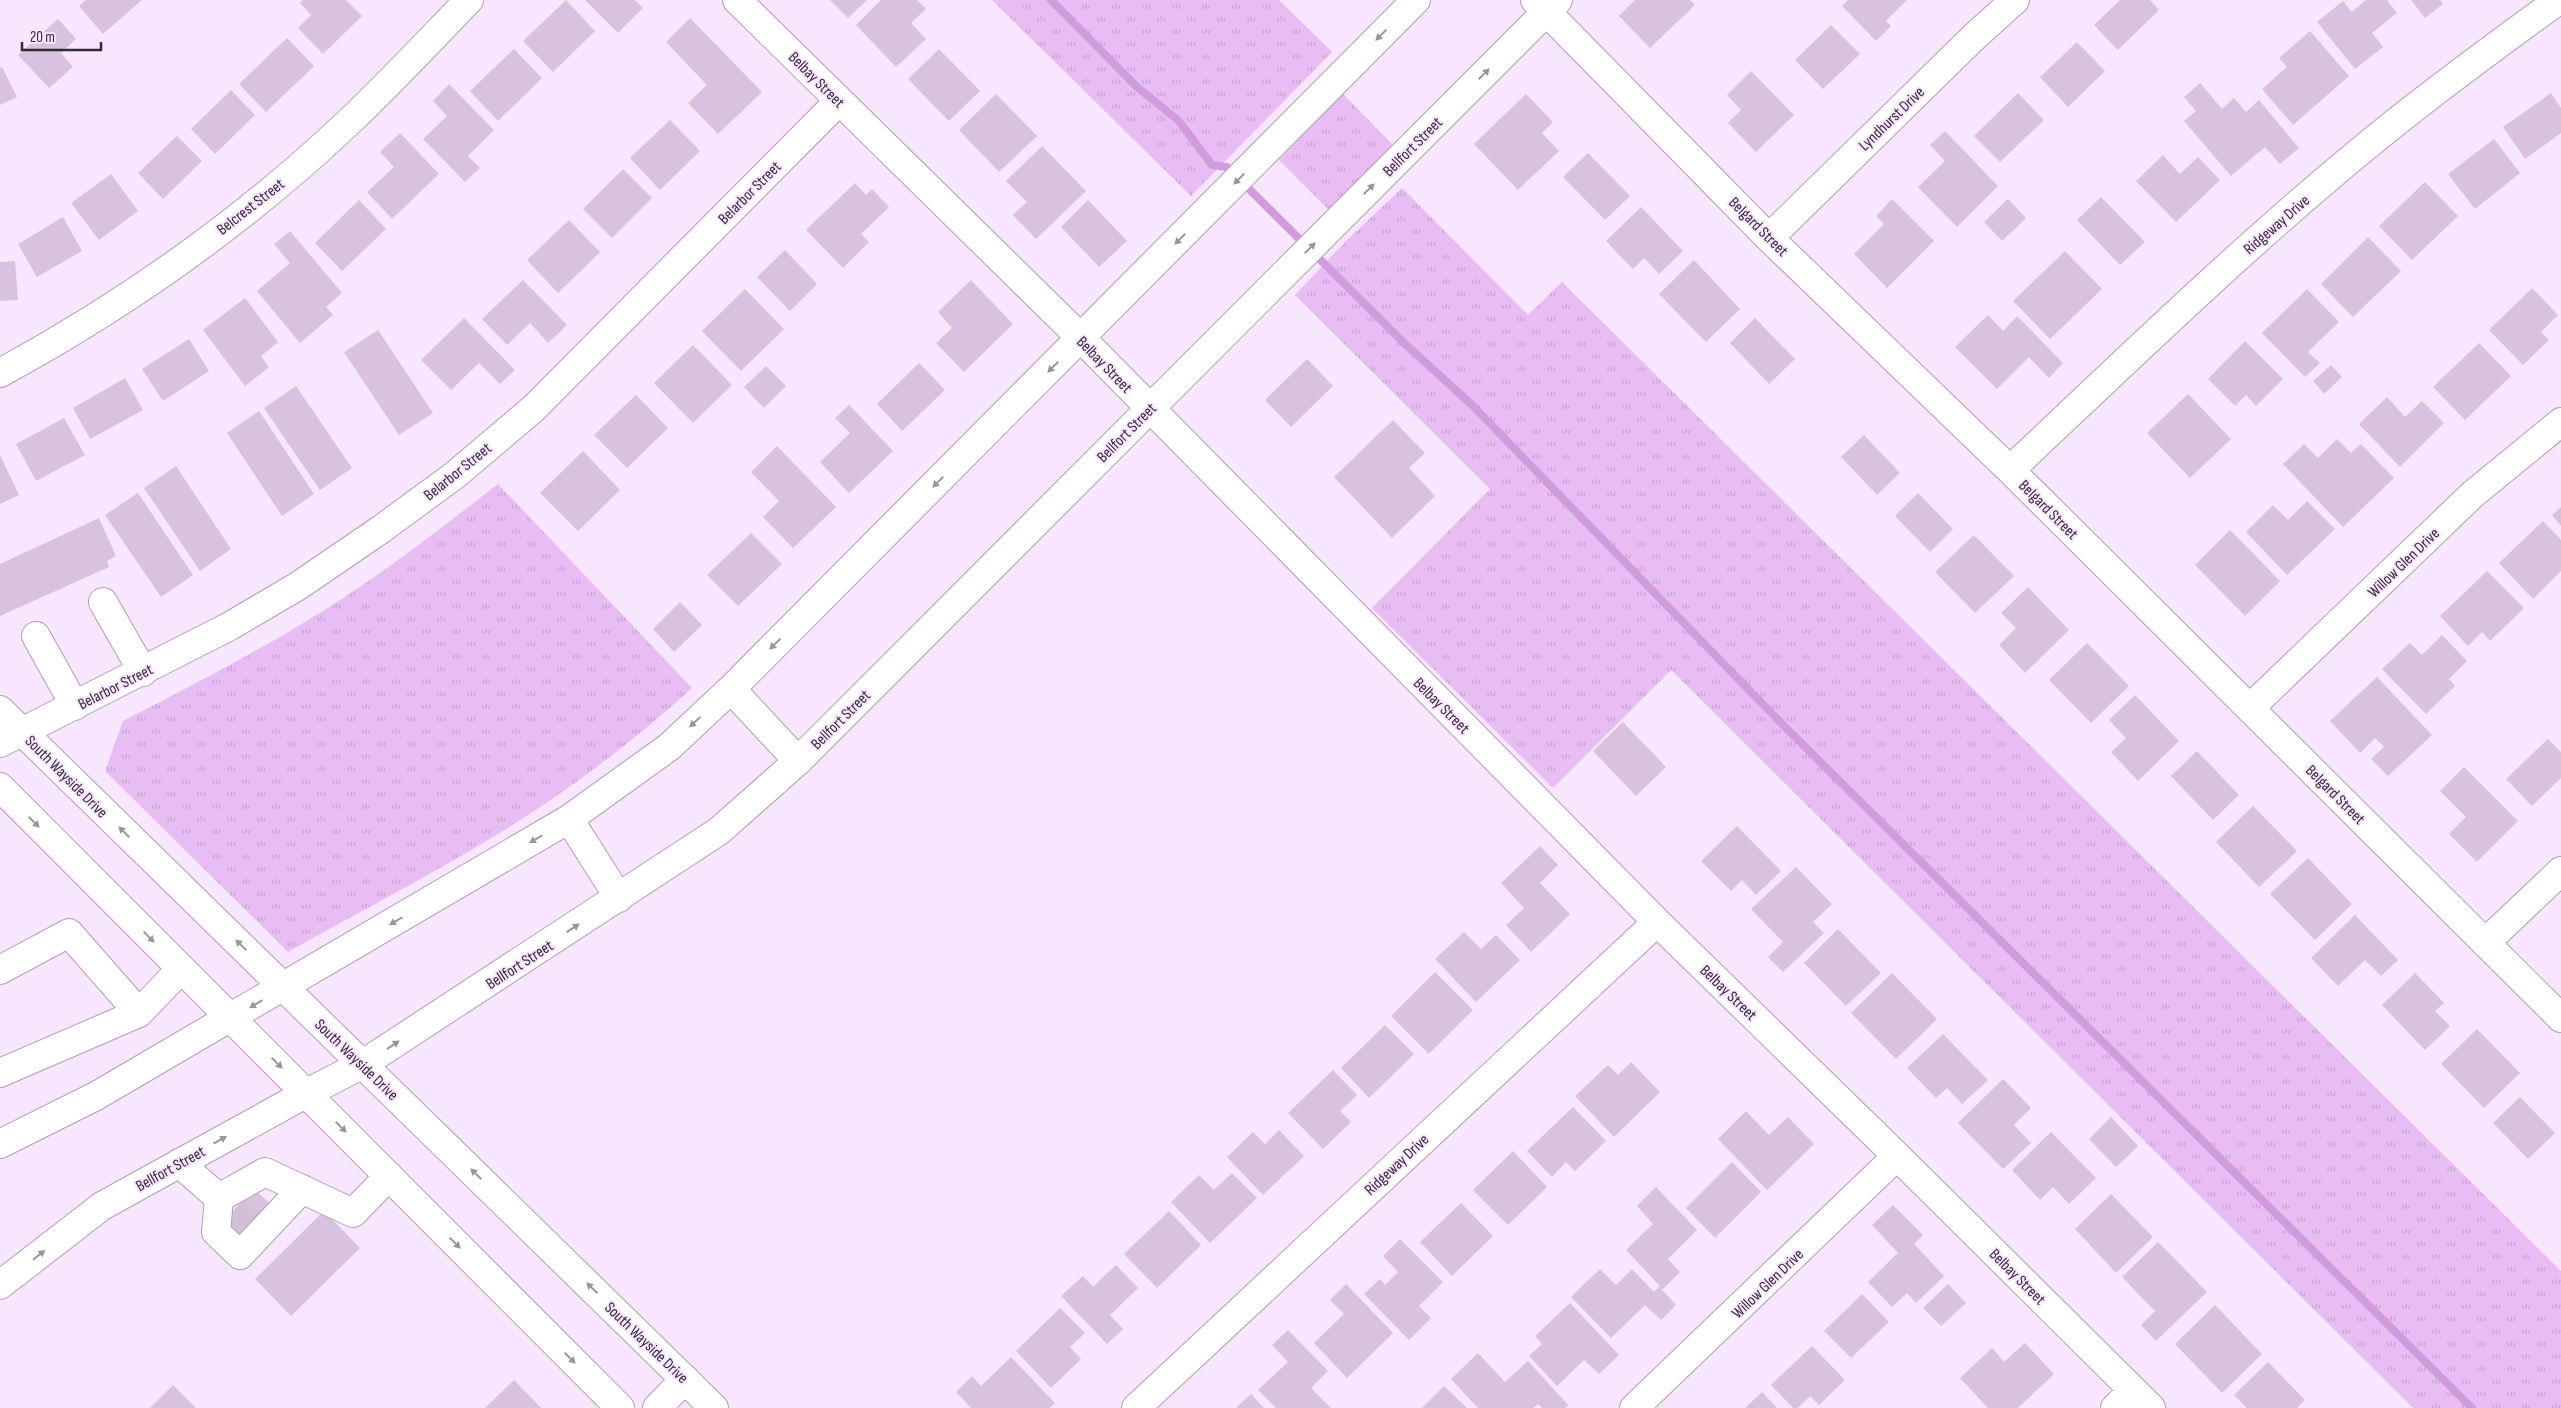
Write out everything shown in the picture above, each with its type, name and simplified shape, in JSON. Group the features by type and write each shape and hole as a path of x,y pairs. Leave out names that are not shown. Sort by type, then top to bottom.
{"street":[{"name":"Belcrest Street","path":"0,373 55,343 138,290 225,227 288,176 352,119 469,0"},
{"name":"Belbay Street","path":"737,0 1081,338 1657,922 1898,1156 2133,1402"},
{"path":"0,1144 96,1096 569,819 669,747 731,689 1416,0"},
{"name":"Lyndhurst Drive","path":"1769,238 1975,36 2015,0"},
{"name":"Ridgeway Drive","path":"2010,470 2185,305 2276,223 2450,79 2559,0"},
{"name":"Belgard Street","path":"1547,4 1769,238 2010,470 2561,1018"},
{"name":"Bellfort Street","path":"0,1285 102,1206 307,1093 364,1064 719,831 798,761 1286,273 1547,4"},
{"name":"Belarbor Street","path":"12,738 230,626 298,586 380,530 455,475 534,408 839,101"},
{"name":"Willow Glen Drive","path":"2250,708 2473,494 2561,422"},
{"path":"103,602 143,672"},
{"path":"36,636 75,706"},
{"path":"731,689 798,761"},
{"name":"South Wayside Drive","path":"0,710 12,738 284,987 714,1408"},
{"path":"0,787 620,1408"},
{"path":"569,819 619,898"},
{"path":"2485,943 2561,871"},
{"name":"Ridgeway Drive","path":"1136,1408 1657,922"},
{"path":"0,970 69,933 139,1014"},
{"path":"0,1073 139,1014 181,969"},
{"name":"Willow Glen Drive","path":"1634,1408 1898,1156"},
{"path":"178,1163 226,1204"},
{"path":"302,1189 258,1231 240,1255 216,1232 226,1204 265,1172 302,1189 353,1213 389,1176"},
{"path":"657,1408 685,1379"}],"green space":[{"path":"992,0 1279,0 1332,52 1191,196"},
{"path":"1343,94 1394,146 1329,210 1279,160"},
{"path":"1402,188 1528,315 1562,282 2561,1271 2561,1408 2413,1408 1671,670 1553,788 1372,608 1490,489 1295,295 1347,240"},
{"path":"498,484 692,688 602,763 531,813 452,861 288,952 105,771 123,721 251,653 326,609 392,564"}],"building":[{"path":"86,0 142,0 103,34 79,6"},
{"path":"303,0 346,0 362,16 323,54 298,28 311,15 300,3"},
{"path":"566,0 595,31 553,72 523,41"},
{"path":"585,0 635,0 643,8 618,33"},
{"path":"830,0 867,0 848,18"},
{"path":"881,0 917,0 926,9 911,23 926,39 896,67 856,25"},
{"path":"1635,0 1690,0 1695,5 1650,48 1619,16"},
{"path":"1848,0 1907,0 1886,21 1891,26 1876,41 1842,6"},
{"path":"2120,0 2150,0 2159,10 2118,50 2094,25"},
{"path":"2366,0 2387,0 2397,13 2372,33 2383,47 2355,69 2317,22 2343,1 2352,12"},
{"path":"2411,0 2440,0 2443,4 2425,18"},
{"path":"690,18 762,92 718,134 688,103 707,85 666,42"},
{"path":"58,19 76,39 61,53 73,67 49,88 18,55"},
{"path":"1831,25 1860,54 1823,89 1795,60"},
{"path":"2310,31 2349,76 2293,125 2262,89 2287,67 2279,58"},
{"path":"287,38 314,66 266,112 239,84"},
{"path":"2077,42 2105,71 2068,107 2040,77"},
{"path":"514,49 542,78 498,121 470,91"},
{"path":"939,49 980,91 949,121 908,79"},
{"path":"2,67 17,97 0,105 0,68"},
{"path":"1751,71 1794,115 1756,152 1728,123 1741,110 1727,95"},
{"path":"2200,83 2222,109 2234,98 2246,112 2259,100 2299,148 2280,164 2265,147 2231,176 2184,121 2196,111 2184,97"},
{"path":"449,84 494,130 468,156 480,168 465,182 423,139 447,116 433,101"},
{"path":"231,90 255,115 215,154 191,129"},
{"path":"2018,93 2044,120 2000,162 1974,136"},
{"path":"2551,93 2561,108 2561,133 2525,159 2503,127"},
{"path":"996,94 1037,136 999,172 959,130"},
{"path":"1526,94 1553,122 1542,133 1559,151 1518,190 1474,144"},
{"path":"670,120 700,151 660,190 630,158"},
{"path":"1945,131 1998,186 1957,227 1918,187 1945,161 1930,145"},
{"path":"400,133 439,174 392,219 367,192 394,167 380,152"},
{"path":"177,136 202,161 163,199 138,173"},
{"path":"2494,139 2520,173 2475,209 2448,174"},
{"path":"1042,146 1086,191 1036,239 1013,215 1027,202 1006,181"},
{"path":"1588,153 1630,196 1605,220 1563,177"},
{"path":"2163,155 2180,174 2198,157 2220,180 2176,222 2136,181"},
{"path":"623,169 652,198 612,238 583,209"},
{"path":"111,174 138,211 99,240 71,203"},
{"path":"2425,182 2458,216 2412,260 2379,226"},
{"path":"855,183 866,195 872,189 889,207 861,234 869,242 843,268 806,230"},
{"path":"2101,197 2145,242 2120,265 2077,220"},
{"path":"1892,199 1934,241 1887,288 1854,254 1884,224 1876,216"},
{"path":"2008,199 2026,218 2002,241 1984,222"},
{"path":"359,200 386,229 342,271 315,243"},
{"path":"1088,200 1127,241 1099,267 1061,227"},
{"path":"1641,207 1683,251 1659,274 1644,258 1633,269 1606,241"},
{"path":"63,217 82,251 37,277 18,244"},
{"path":"569,220 600,252 558,293 527,260"},
{"path":"290,231 342,293 326,307 333,315 300,343 257,291 290,263 274,244"},
{"path":"2368,237 2401,271 2353,317 2321,284"},
{"path":"785,250 817,284 790,311 757,277"},
{"path":"2065,251 2102,289 2050,339 2013,301"},
{"path":"1694,260 1740,309 1706,342 1659,294"},
{"path":"15,261 18,300 0,301 0,262"},
{"path":"523,280 567,325 548,343 530,323 507,345 482,319"},
{"path":"971,280 1013,324 964,372 936,343 952,328 938,312"},
{"path":"2532,288 2558,315 2541,332 2549,340 2523,365 2489,330"},
{"path":"745,289 784,329 741,371 702,331"},
{"path":"2307,289 2339,322 2308,352 2320,363 2305,377 2262,333"},
{"path":"245,298 278,342 261,356 269,367 245,386 203,330"},
{"path":"1988,315 2003,331 2017,316 2063,363 2049,378 2029,357 1997,389 1955,347"},
{"path":"464,318 515,370 500,384 479,363 451,390 421,360"},
{"path":"1755,318 1795,359 1769,384 1730,343"},
{"path":"378,330 433,413 399,435 344,352"},
{"path":"189,339 209,371 163,401 142,369"},
{"path":"2245,341 2283,379 2256,406 2246,395 2235,406 2208,379"},
{"path":"2479,343 2511,376 2465,420 2433,387"},
{"path":"693,345 732,385 693,423 654,383"},
{"path":"1307,359 1333,386 1291,427 1265,400"},
{"path":"919,363 945,390 902,431 877,404"},
{"path":"2331,365 2342,377 2324,394 2313,381"},
{"path":"766,366 786,386 764,408 744,387"},
{"path":"125,378 143,410 90,439 73,408"},
{"path":"296,386 352,468 320,490 264,408"},
{"path":"2188,394 2231,439 2190,478 2147,433"},
{"path":"636,395 668,428 627,468 594,435"},
{"path":"2387,397 2405,417 2422,401 2444,423 2400,467 2359,424"},
{"path":"849,405 893,451 849,493 820,462 850,433 835,418"},
{"path":"259,411 314,494 282,516 227,433"},
{"path":"64,418 85,455 36,481 16,444"},
{"path":"1393,420 1425,453 1409,468 1435,496 1392,538 1334,477"},
{"path":"1864,435 1900,473 1877,495 1841,457"},
{"path":"2337,439 2351,453 2361,444 2394,478 2343,527 2283,464 2304,444 2318,458"},
{"path":"777,446 836,507 793,548 763,517 779,501 751,472"},
{"path":"583,451 620,490 578,531 540,493"},
{"path":"0,455 19,495 0,504"},
{"path":"176,466 231,549 200,571 144,488"},
{"path":"138,493 193,575 161,597 105,515"},
{"path":"1918,493 1953,529 1930,552 1895,516"},
{"path":"2307,501 2335,529 2287,575 2246,532 2273,505 2288,520"},
{"path":"2561,507 2561,526 2552,515"},
{"path":"99,518 116,556 107,561 109,567 0,616 0,564"},
{"path":"2543,521 2561,540 2561,571 2533,599 2499,563"},
{"path":"2230,530 2280,581 2245,616 2195,565"},
{"path":"751,533 782,564 738,606 707,575"},
{"path":"1974,535 2014,576 1975,613 1935,572"},
{"path":"2487,571 2524,608 2490,641 2482,632 2468,646 2440,616"},
{"path":"2028,587 2069,630 2025,673 1999,645 2016,628 2001,613"},
{"path":"680,602 702,625 674,652 653,629"},
{"path":"2442,635 2467,661 2449,679 2455,686 2426,714 2382,669 2410,643 2422,655"},
{"path":"2087,643 2129,686 2091,723 2049,680"},
{"path":"2377,677 2432,735 2388,776 2371,759 2384,747 2375,738 2360,753 2330,721"},
{"path":"2135,695 2179,741 2138,781 2111,752 2126,738 2109,720"},
{"path":"1623,722 1666,767 1636,796 1593,751"},
{"path":"2548,739 2561,752 2561,778 2532,806 2506,779"},
{"path":"2197,751 2239,795 2213,820 2171,776"},
{"path":"2464,767 2518,821 2477,862 2449,834 2466,817 2440,791"},
{"path":"2253,806 2297,851 2259,887 2216,842"},
{"path":"1737,826 1781,871 1756,895 1742,880 1731,891 1701,861"},
{"path":"1540,846 1558,865 1540,883 1570,914 1531,952 1506,925 1524,908 1501,883"},
{"path":"2308,858 2352,904 2315,940 2270,894"},
{"path":"1796,867 1832,904 1813,922 1824,933 1783,972 1768,957 1783,942 1751,909"},
{"path":"2355,915 2398,960 2381,976 2365,960 2338,986 2311,958"},
{"path":"1838,929 1881,973 1846,1006 1804,963"},
{"path":"1464,932 1481,949 1496,935 1520,960 1476,1002 1435,959"},
{"path":"1435,972 1473,1010 1429,1054 1391,1016"},
{"path":"1892,973 1937,1019 1896,1059 1851,1013"},
{"path":"2415,973 2444,1003 2435,1011 2450,1026 2425,1050 2382,1005"},
{"path":"1385,1025 1414,1054 1369,1098 1341,1068"},
{"path":"2477,1029 2520,1073 2484,1108 2441,1064"},
{"path":"1943,1034 1988,1080 1962,1104 1947,1088 1936,1098 1907,1068"},
{"path":"1631,1062 1660,1092 1614,1137 1575,1096 1608,1065 1618,1075"},
{"path":"1333,1070 1357,1095 1340,1111 1351,1122 1323,1149 1288,1113"},
{"path":"2003,1079 2031,1108 2014,1125 2031,1143 2003,1169 1958,1123"},
{"path":"2520,1097 2555,1133 2528,1159 2493,1123"},
{"path":"1573,1107 1606,1141 1575,1171 1566,1162 1552,1177 1527,1151"},
{"path":"1746,1111 1769,1135 1788,1117 1814,1144 1767,1190 1718,1139"},
{"path":"2111,1117 2138,1146 2116,1167 2089,1139"},
{"path":"1279,1130 1304,1156 1263,1195 1227,1157 1253,1132 1265,1144"},
{"path":"2051,1132 2096,1178 2069,1204 2053,1187 2040,1200 2012,1170"},
{"path":"1513,1151 1547,1187 1508,1225 1473,1190"},
{"path":"1732,1162 1761,1192 1715,1238 1686,1208"},
{"path":"1232,1173 1257,1198 1210,1243 1171,1202 1199,1175 1214,1190"},
{"path":"1656,1187 1697,1230 1668,1259 1680,1272 1662,1290 1676,1305 1661,1320 1645,1305 1611,1338 1571,1297 1600,1269 1616,1285 1632,1269 1654,1292 1660,1286 1626,1250 1653,1224 1637,1206"},
{"path":"254,1189 274,1207 241,1242 221,1224"},
{"path":"2111,1194 2153,1237 2116,1273 2075,1229"},
{"path":"1461,1203 1493,1236 1452,1276 1420,1242"},
{"path":"1893,1205 1923,1235 1914,1244 1944,1276 1916,1303 1907,1293 1892,1307 1868,1282 1898,1253 1872,1225"},
{"path":"324,1211 360,1248 291,1316 255,1279"},
{"path":"1169,1211 1201,1245 1157,1288 1124,1254"},
{"path":"1400,1239 1443,1282 1419,1306 1431,1318 1409,1340 1364,1294 1380,1279 1385,1285 1398,1272 1383,1256"},
{"path":"2158,1242 2207,1292 2156,1341 2141,1325 2155,1311 2122,1277"},
{"path":"1116,1265 1138,1288 1110,1315 1123,1329 1107,1344 1061,1296 1083,1276 1093,1287"},
{"path":"1346,1284 1393,1333 1347,1378 1314,1343 1344,1314 1330,1300"},
{"path":"1948,1284 1966,1303 1941,1326 1923,1308"},
{"path":"1862,1294 1889,1322 1851,1358 1824,1331"},
{"path":"1570,1303 1619,1355 1599,1374 1584,1360 1557,1386 1529,1356 1542,1344 1535,1336"},
{"path":"2215,1305 2262,1354 2222,1393 2175,1344"},
{"path":"1060,1308 1085,1333 1070,1347 1081,1359 1051,1388 1016,1351"},
{"path":"1288,1330 1328,1371 1311,1388 1331,1408 1276,1408 1258,1390 1288,1362 1272,1345"},
{"path":"2025,1343 2054,1374 2018,1408 1988,1408 1960,1378 1992,1348 2004,1362"},
{"path":"1812,1346 1845,1380 1819,1405 1810,1396 1798,1408 1793,1408 1771,1385"},
{"path":"1478,1353 1505,1382 1528,1361 1568,1405 1565,1408 1542,1408 1538,1404 1533,1408 1478,1408 1451,1379"},
{"path":"1011,1357 1055,1403 1050,1408 971,1408 956,1392 972,1376 981,1386"},
{"path":"2268,1362 2305,1400 2297,1408 2247,1408 2234,1395"},
{"path":"514,1380 541,1408 485,1408"},
{"path":"173,1385 196,1408 150,1408"},
{"path":"1444,1386 1467,1408 1422,1408"},
{"path":"1762,1392 1777,1408 1745,1408"},
{"path":"1251,1394 1264,1408 1236,1408"}],"waterway":[{"path":"1051,0 1137,87 1178,120 1212,165 1227,167 1403,342 1472,405 1784,726 2472,1408"}],"tunnel":[{"path":"234,1210 254,1228"}]}
